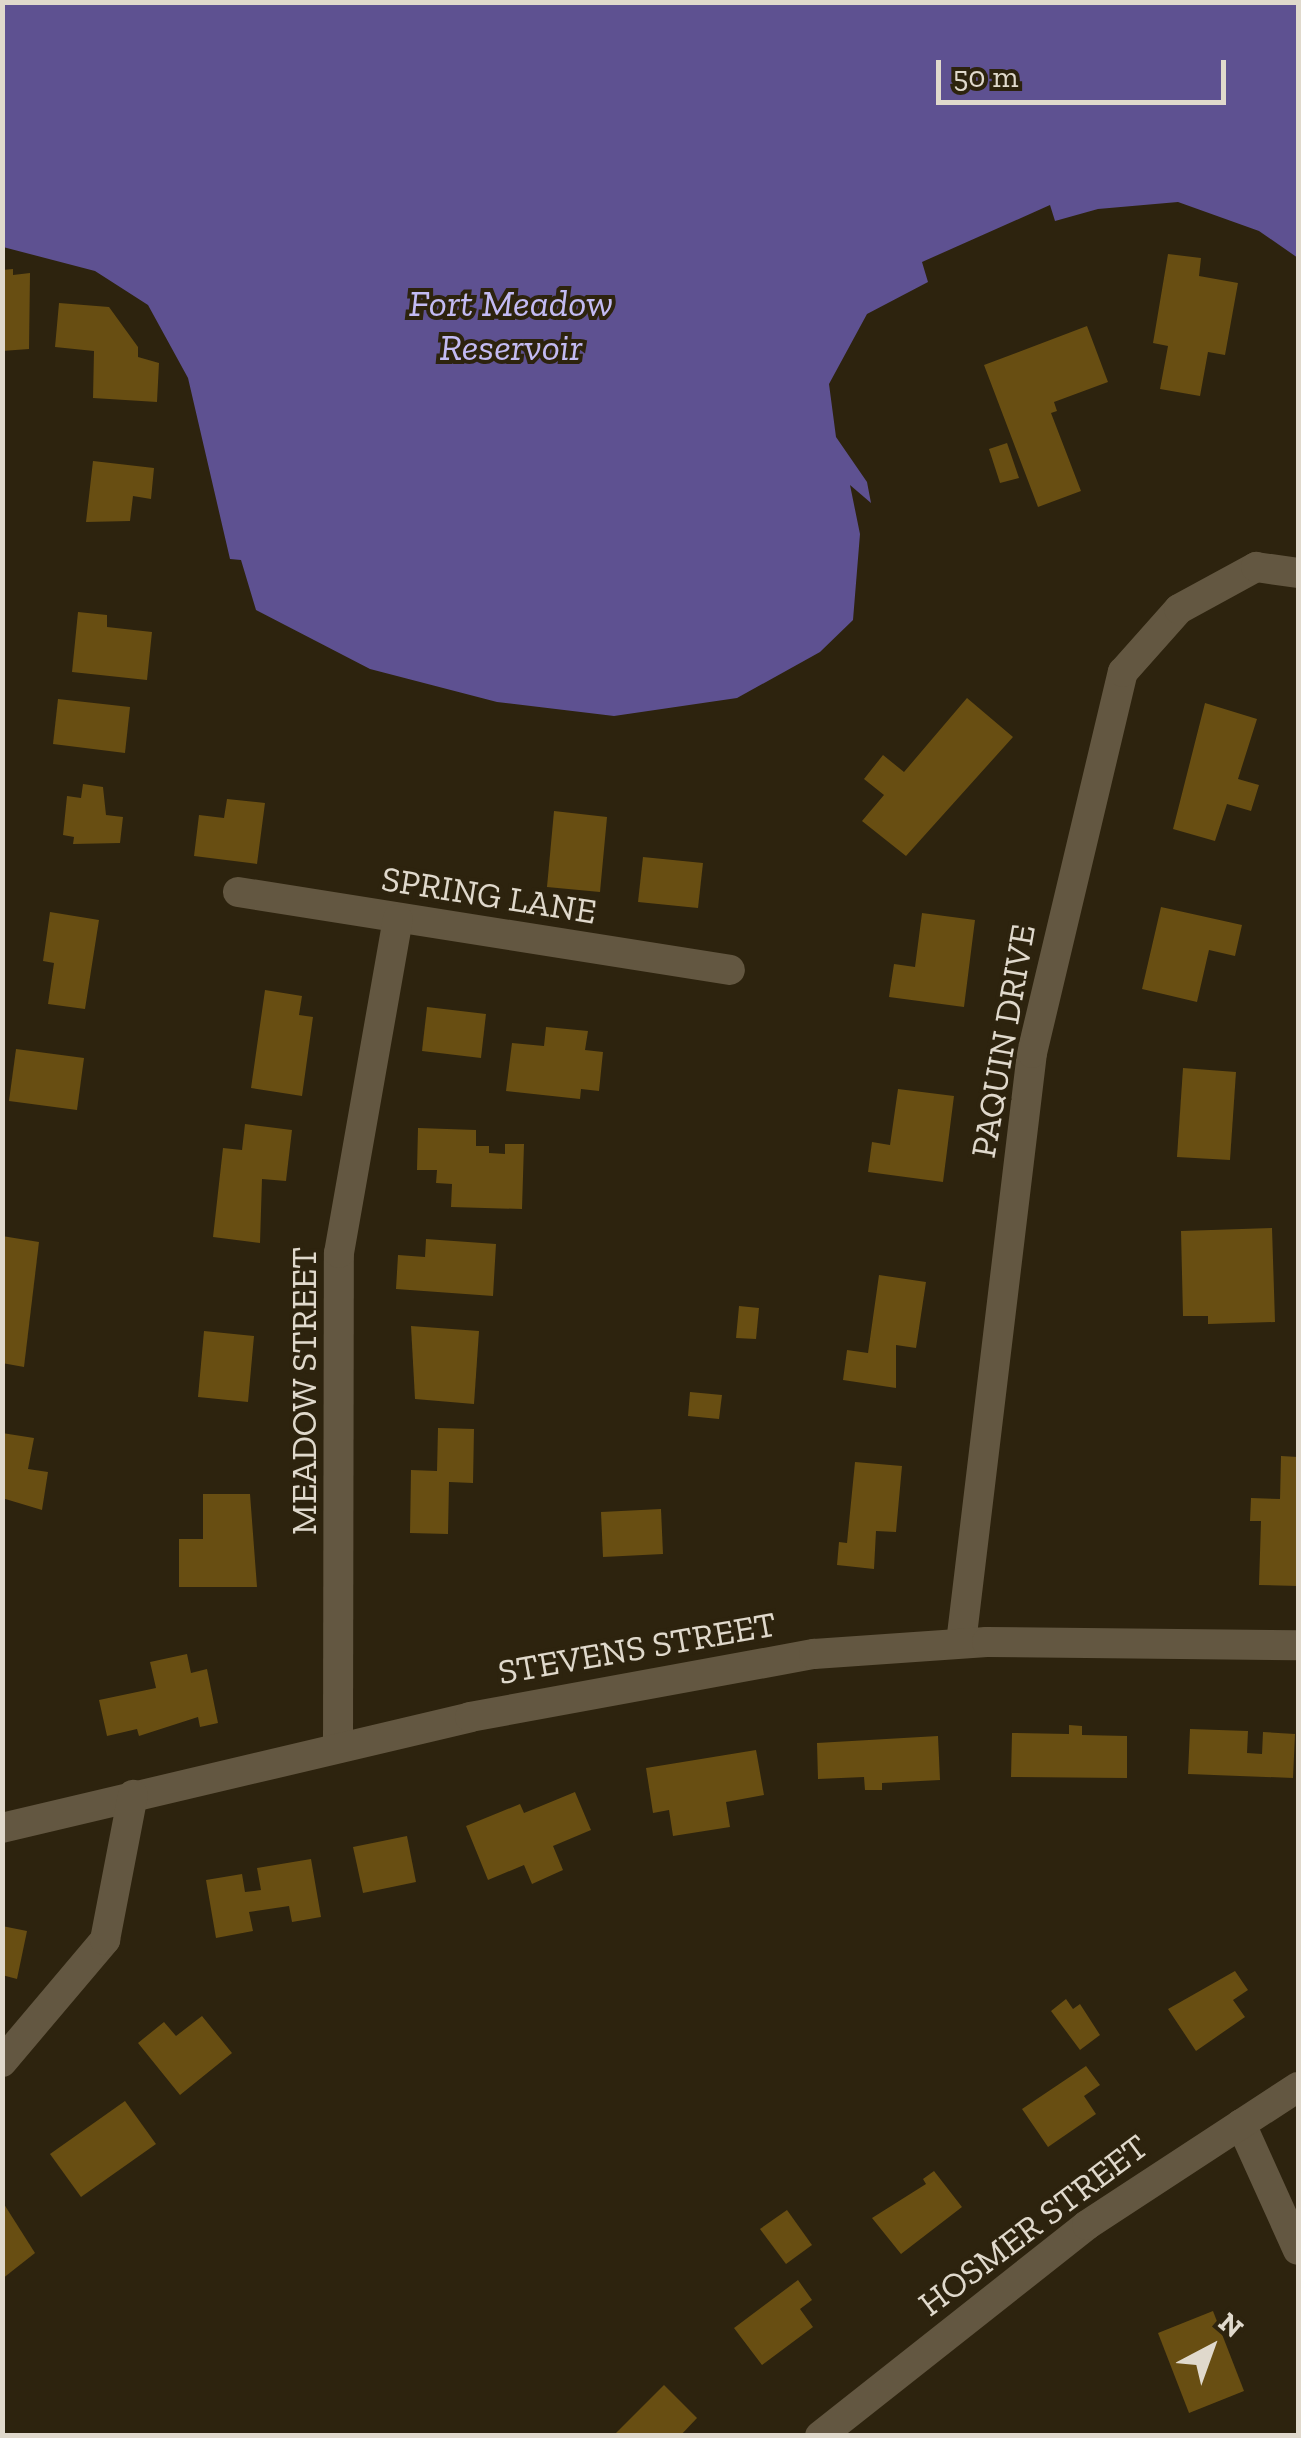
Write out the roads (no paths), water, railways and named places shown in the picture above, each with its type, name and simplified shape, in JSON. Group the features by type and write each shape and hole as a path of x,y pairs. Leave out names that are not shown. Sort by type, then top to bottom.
{"street":[{"name":"PAQUIN DRIVE","path":"961,1642 1032,1054 1123,672 1179,610 1256,567 1298,573"},
{"name":"SPRING LANE","path":"238,892 730,970"},
{"name":"MEADOW STREET","path":"338,1748 338,1253 398,920"},
{"name":"STEVENS STREET","path":"2,1828 338,1748 779,1660 961,1642 1298,1645"},
{"path":"2,2062 105,1940 133,1795"},
{"name":"HOSMER STREET","path":"820,2436 1050,2252 1298,2087"},
{"path":"1241,2124 1298,2250"}],"water":[{"name":"Fort Meadow Reservoir","path":"2,3 1298,3 1298,258 1259,231 1178,202 1098,209 1055,221 1050,205 922,262 928,282 867,314 829,384 836,437 867,482 871,503 850,485 860,534 853,620 820,652 737,698 614,716 497,702 370,669 256,610 241,560 230,559 188,378 148,305 95,271 3,247"}]}
